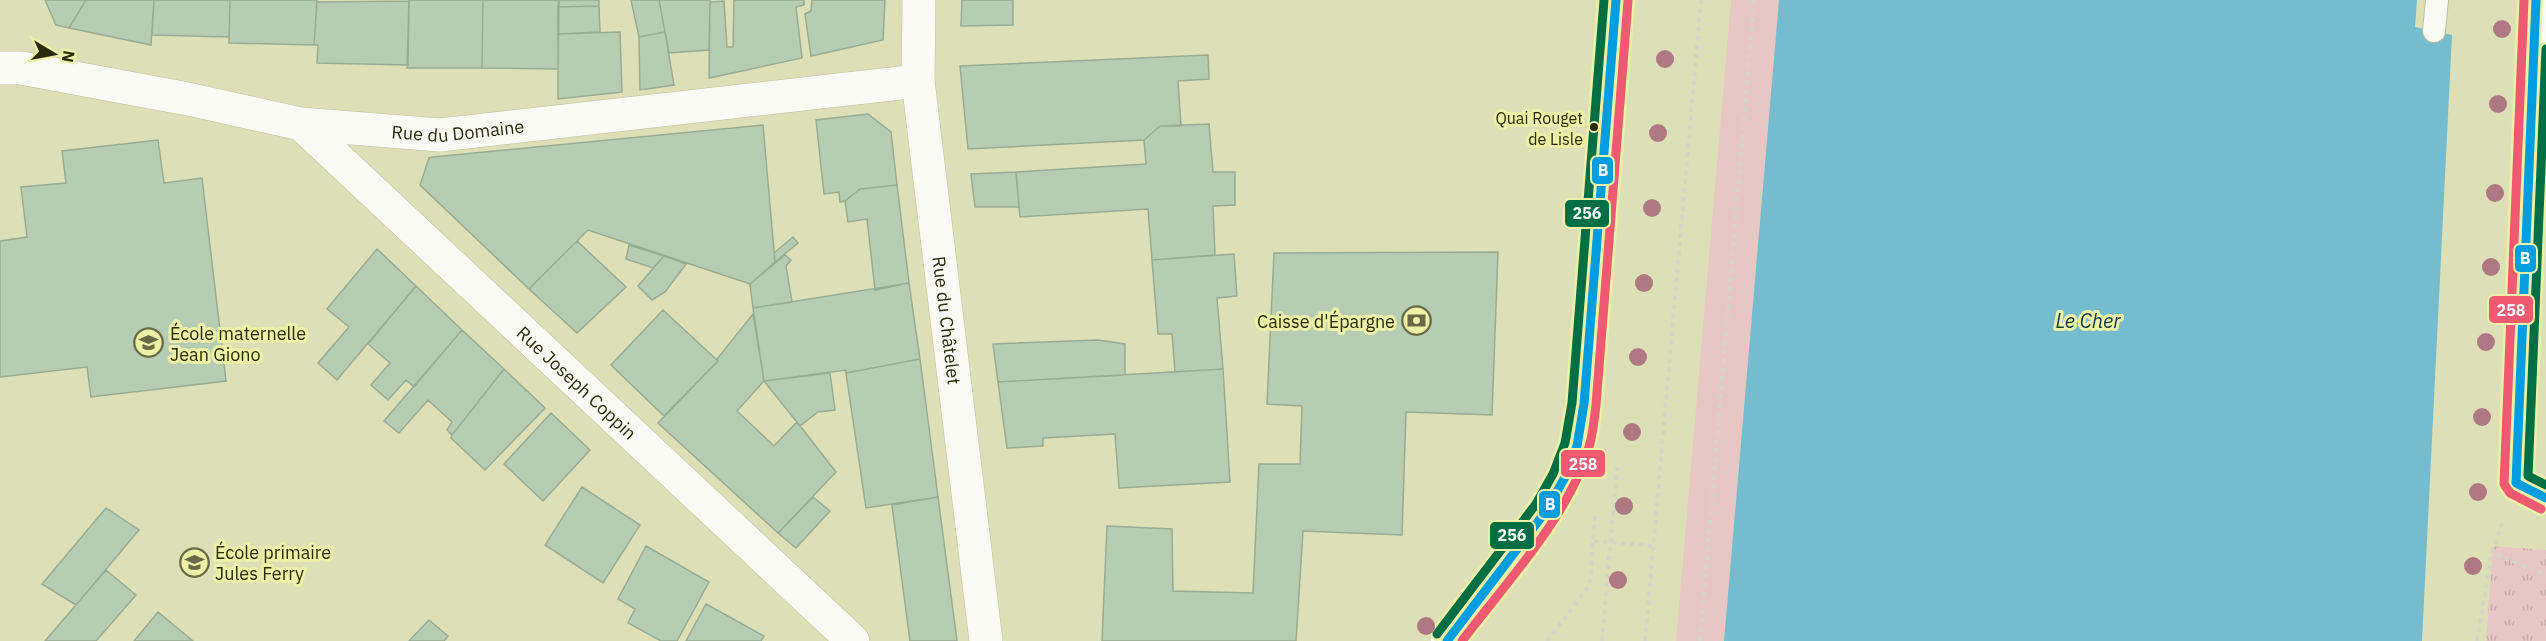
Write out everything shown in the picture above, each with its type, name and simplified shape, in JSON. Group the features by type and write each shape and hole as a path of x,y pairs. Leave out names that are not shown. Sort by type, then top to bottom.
{"street":[{"name":"Rue du Châtelet","path":"919,0 918,81 986,641"},
{"path":"1447,641 1546,511 1564,479 1576,446 1584,404 1616,0"},
{"path":"2536,0 2516,483 2546,498"},
{"name":"Rue du Domaine","path":"0,68 21,68 177,97 301,124 440,135 918,81"},
{"name":"Rue Joseph Coppin","path":"301,124 853,641"}],"lane":[{"path":"2434,31 2437,0"}],"path":[{"path":"1646,641 1701,0"},
{"path":"1700,641 1754,0"},
{"path":"1547,641 1590,584 1596,498 1564,479"},
{"path":"2477,641 2492,552 2516,483"},
{"path":"1594,541 1654,546"},
{"path":"2492,552 2546,575"}],"green space":[{"path":"1731,0 1779,0 1724,641 1676,641"},
{"path":"2493,546 2546,550 2546,641 2486,641"}],"water":[{"name":"Le Cher","path":"1779,0 2417,0 2415,27 2452,35 2422,641 1724,641"}],"building":[{"path":"45,0 86,0 69,28 56,25"},
{"path":"86,0 154,0 151,45 69,28"},
{"path":"154,0 230,0 229,37 152,35"},
{"path":"230,0 317,0 314,45 229,43"},
{"path":"409,0 483,0 482,68 407,68"},
{"path":"483,0 559,0 558,69 482,68"},
{"path":"559,0 599,0 599,6 558,7"},
{"path":"631,0 659,0 665,32 639,37"},
{"path":"659,0 710,0 709,50 669,53"},
{"path":"734,0 804,0 804,5 796,7 802,58 709,78 710,2 724,1 727,47 733,47"},
{"path":"812,0 885,0 883,40 811,56 805,14 811,11"},
{"path":"962,0 1013,0 1013,25 961,26"},
{"path":"409,1 408,65 317,63 318,45 314,45 317,2"},
{"path":"599,6 600,32 558,34 558,7"},
{"path":"620,32 622,92 558,99 558,34"},
{"path":"665,32 674,85 640,90 639,37"},
{"path":"1208,55 1209,79 1178,81 1181,126 1160,126 1144,140 968,149 960,66"},
{"path":"868,114 891,132 897,185 860,189 845,201 840,202 839,192 824,194 816,120"},
{"path":"1209,124 1213,172 1235,172 1235,205 1213,206 1215,255 1152,260 1148,209 1020,217 1016,172 1146,164 1144,140 1160,126"},
{"path":"763,125 775,262 750,284 588,230 529,289 420,185 429,158 433,157"},
{"path":"158,140 164,183 202,178 226,381 91,397 87,367 0,377 0,241 27,237 21,187 66,183 62,151"},
{"path":"1016,172 1019,207 975,207 971,174"},
{"path":"897,185 909,283 875,290 867,219 848,222 845,201 860,189"},
{"path":"793,237 798,243 775,262 774,253"},
{"path":"577,241 626,287 577,333 529,289"},
{"path":"629,245 664,256 653,268 626,259"},
{"path":"377,249 416,286 337,380 318,363 349,327 327,309"},
{"path":"1498,252 1492,415 1406,412 1402,535 1303,531 1296,641 1102,641 1107,526 1172,529 1173,591 1253,593 1259,464 1300,464 1302,406 1267,404 1274,253"},
{"path":"1234,254 1237,296 1217,298 1223,369 1175,372 1172,334 1158,334 1152,260"},
{"path":"785,255 791,260 786,266 792,302 753,308 750,284"},
{"path":"664,256 686,264 665,292 652,300 638,286"},
{"path":"909,283 920,359 846,373 846,370 764,381 753,308"},
{"path":"416,286 462,330 414,387 406,380 388,400 371,385 390,363 368,344"},
{"path":"663,310 718,361 664,416 611,365"},
{"path":"753,314 764,381 737,411 774,446 797,422 836,472 778,533 658,423 718,361 717,359"},
{"path":"462,330 504,369 452,435 447,430 452,422 428,400 399,433 384,421"},
{"path":"1098,340 1125,344 1125,375 998,382 993,344"},
{"path":"920,359 938,497 866,508 846,373"},
{"path":"504,369 545,408 485,470 451,438"},
{"path":"1223,369 1230,482 1119,488 1115,434 1043,438 1043,446 1007,448 998,382"},
{"path":"830,373 835,410 818,412 800,426 764,381"},
{"path":"551,413 590,450 543,501 504,464"},
{"path":"582,487 640,525 603,583 545,545"},
{"path":"813,497 830,511 796,548 778,533"},
{"path":"938,497 957,641 910,641 892,505"},
{"path":"106,508 139,530 76,605 42,584"},
{"path":"646,546 709,582 677,641 661,641 628,623 635,609 618,599"},
{"path":"106,570 136,595 96,641 45,641"},
{"path":"706,604 764,636 761,641 686,641"},
{"path":"158,612 193,641 134,641"},
{"path":"429,620 448,636 444,641 409,641"}],"transit line":[{"name":"256","path":"1437,634 1536,504 1553,474 1565,443 1572,403 1604,0"},
{"name":"B","path":"1447,641 1546,511 1564,479 1577,446 1584,404 1616,0"},
{"name":"258","path":"2524,0 2504,484 2510,493 2541,509"},
{"name":"B","path":"2536,0 2516,483 2546,498"},
{"name":"258","path":"1462,641 1550,525 1579,475 1590,445 1596,405 1628,1"},
{"name":"256","path":"2546,49 2528,476 2546,485"}],"place":[{"name":"Quai Rouget de Lisle","path":"1594,127"},
{"name":"Caisse d'Épargne","path":"1416,321"},
{"name":"École maternelle Jean Giono","path":"149,343"},
{"name":"École primaire Jules Ferry","path":"194,562"}]}
